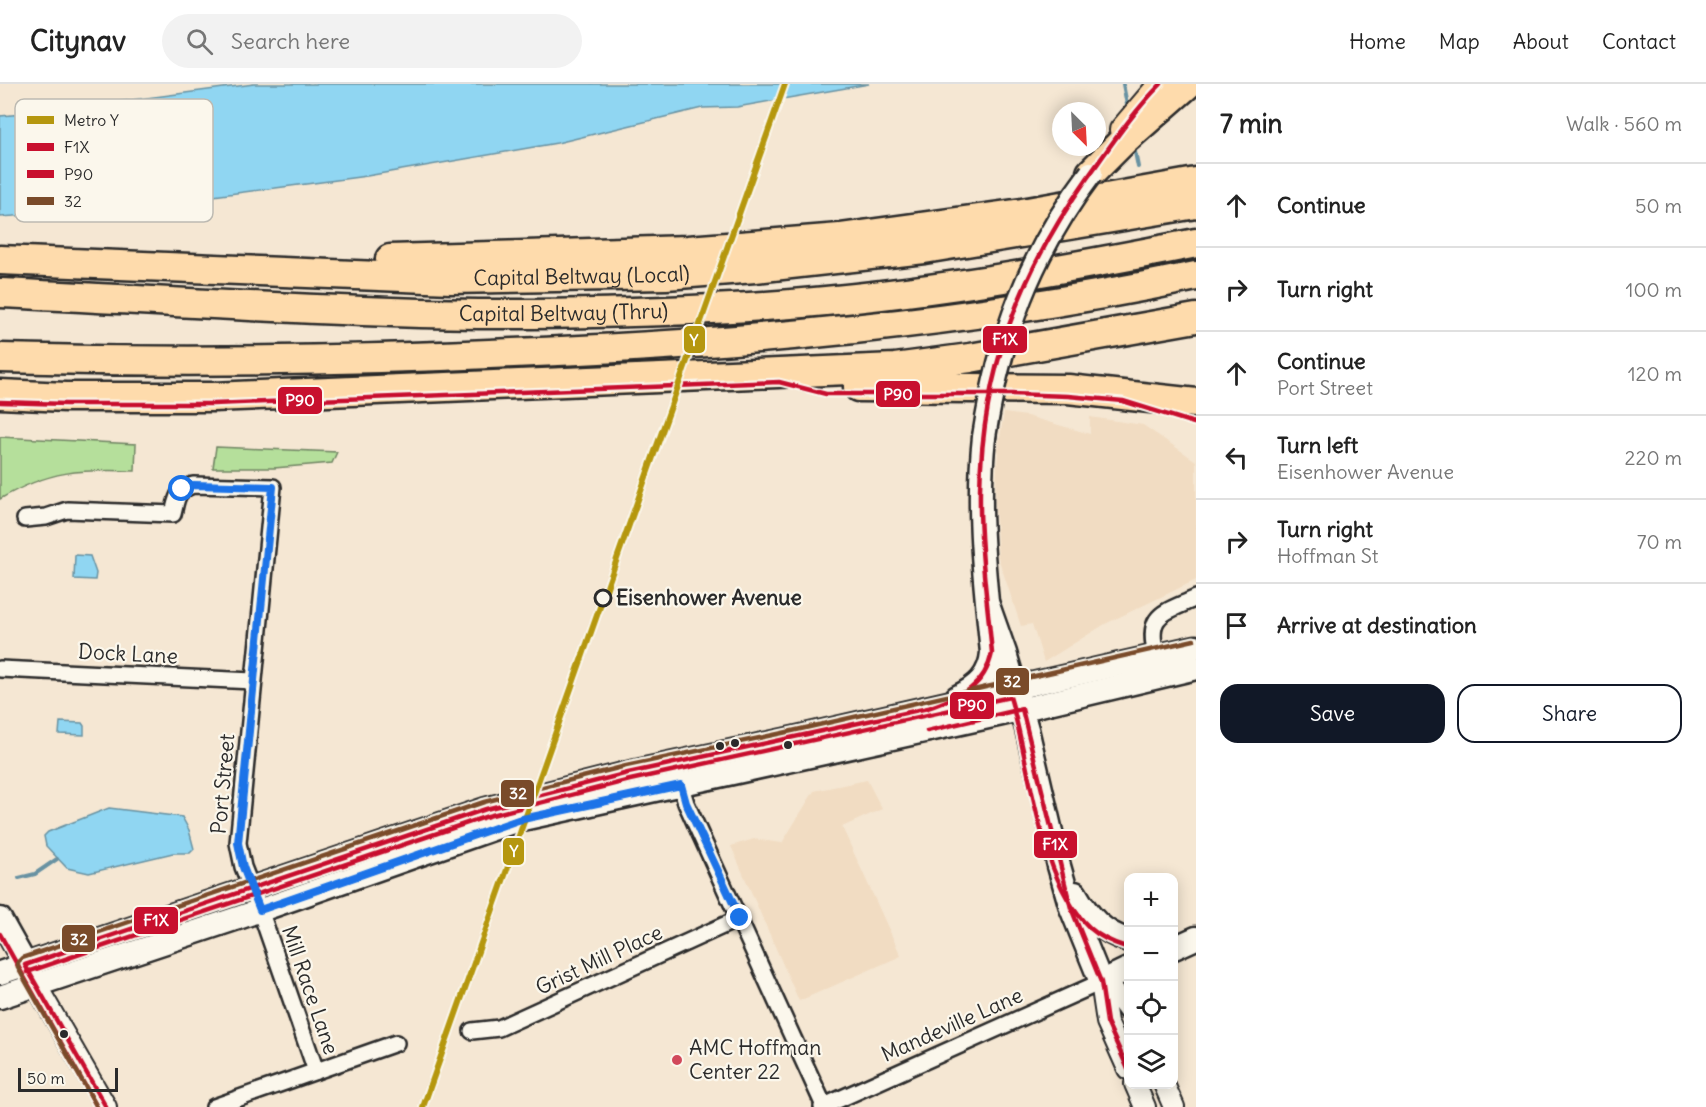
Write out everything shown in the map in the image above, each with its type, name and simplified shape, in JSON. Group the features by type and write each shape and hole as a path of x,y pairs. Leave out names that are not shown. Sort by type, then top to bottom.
{"highway":[{"path":"1091,173 1188,84"},
{"path":"1022,213 1196,168"},
{"path":"165,268 351,259 460,258 688,250 840,238 1022,213 1196,182"},
{"name":"Capital Beltway (Local)","path":"0,260 451,279 666,275 755,268 924,249 1196,204"},
{"name":"Capital Beltway (Thru)","path":"0,293 392,312 540,314 715,309 825,300 972,282 1196,243"},
{"name":"Capital Beltway (Thru)","path":"0,358 99,361 317,360 675,346 772,338 926,320 1196,276"},
{"path":"0,394 66,397 213,397 895,368 1196,318"},
{"path":"780,374 827,387 1034,388 1124,394 1196,403"},
{"path":"1124,394 1196,416"}],"main road":[{"path":"928,708 967,692 986,676 991,666 992,653 980,498 984,437 995,373 1011,318 1038,255 1058,222 1119,134 1161,84"},
{"path":"988,605 1022,710 1074,918 1101,982 1124,971"},
{"path":"0,973 486,809 628,773 1196,647"},
{"path":"0,997 518,820 1022,710 1196,668"},
{"path":"1058,857 1080,902 1091,918 1110,933 1124,938"},
{"path":"0,919 36,985"},
{"path":"1178,938 1196,937"},
{"path":"1178,946 1196,937"}],"street":[{"name":"Port Street","path":"25,519 46,517 67,510 173,514 177,497 182,489 193,485 273,487 238,843 251,889"},
{"path":"1156,656 1151,635 1155,622 1166,613 1196,598"},
{"name":"Dock Lane","path":"0,669 253,681"},
{"path":"675,763 686,803 740,918 823,1106"},
{"name":"Mill Race Lane","path":"251,889 316,1071"},
{"name":"Grist Mill Place","path":"472,1031 499,1028 740,918"},
{"path":"1101,982 1118,996 1124,1004"},
{"path":"1101,982 1107,1022 1124,1061"},
{"name":"Mandeville Lane","path":"823,1106 1101,982"},
{"path":"36,985 106,1107"},
{"path":"214,1107 396,1043"},
{"path":"1137,1089 1145,1107"},
{"path":"1166,1089 1174,1107"}],"shaded area":[{"path":"1004,413 1027,416 1090,434 1090,417 1143,425 1196,461 1196,580 1105,624 1044,662 1032,624 1021,626 998,557 995,501 998,450"},
{"path":"867,780 882,809 842,827 901,956 799,1001 731,846 754,839 782,843 814,791"}],"green space":[{"path":"0,437 136,444 135,471 98,470 66,473 34,482 0,499"},
{"path":"216,447 337,452 332,463 274,468 213,468"}],"water":[{"path":"254,84 869,84 737,107 702,108 557,143 367,176 213,196 213,99 139,99"},
{"path":"15,115 15,216 0,217 0,116"},
{"path":"75,555 90,556 96,573 95,580 74,579"},
{"path":"60,722 82,723 84,735 59,734"},
{"path":"109,808 182,817 189,830 194,849 190,853 173,853 89,873 67,868 46,846 44,836 48,832"}],"waterway":[{"path":"1123,84 1128,110"},
{"path":"1134,147 1138,167"},
{"path":"19,878 35,874 57,859"}],"metro line":[{"name":"Y","path":"423,1107 785,84"}],"transit line":[{"name":"F1X","path":"106,1107 25,965 486,809 628,773 928,708 960,695 977,683 992,653 982,551 980,490 982,446 997,364 1024,287 1064,213 1123,129 1161,84"},
{"name":"P90","path":"0,402 213,404 779,382 826,394 1011,394 1123,401 1194,423"},
{"name":"32","path":"97,1107 18,968 18,962 22,958 484,802 626,766 1194,640"},
{"name":"P90","path":"27,972 488,816 630,780 1010,697 1038,819 1058,880 1072,906 1090,928 1124,946"},
{"name":"F1X","path":"927,731 1022,709 1071,908 1101,982 1107,1022 1124,1060"},
{"name":"P90","path":"0,934 97,1107"}],"place":[{"name":"Eisenhower Avenue","path":"603,598"},
{"name":"AMC Hoffman Center 22","path":"677,1060"}],"route":[{"path":"182,489 193,485 273,487 238,843 243,867 260,910 518,820 681,785 686,803 740,918"}]}
